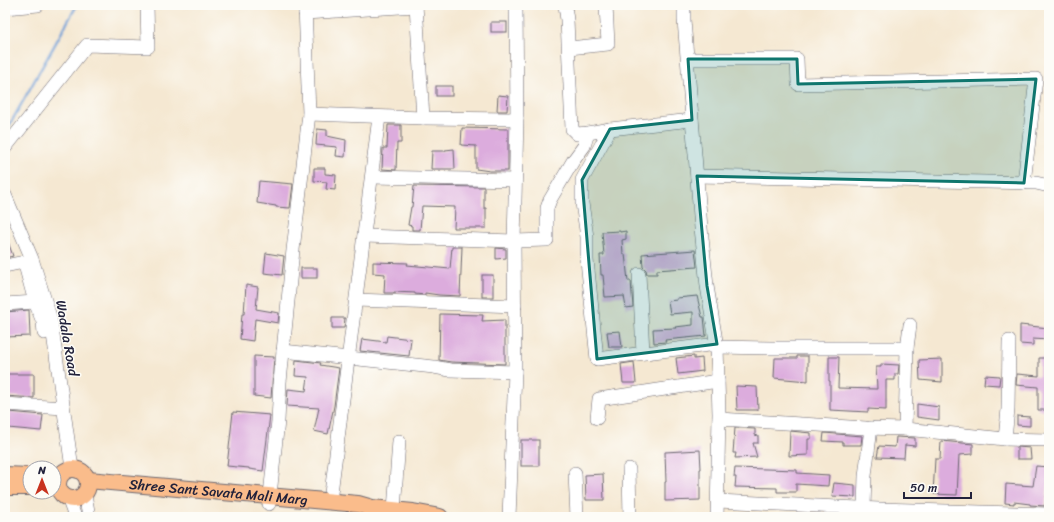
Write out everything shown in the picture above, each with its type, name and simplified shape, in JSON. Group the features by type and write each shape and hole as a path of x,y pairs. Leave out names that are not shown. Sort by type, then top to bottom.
{"main road":[{"path":"62,480 77,469 82,471 85,475 86,488"},
{"path":"5,475 22,476"},
{"name":"Shree Sant Savata Mali Marg","path":"62,482 73,499 78,498 86,488 269,500 330,501 358,504 371,513"},
{"path":"5,487 22,487"},
{"name":"Shree Sant Savata Mali Marg","path":"269,500 371,513 394,510 440,517"}],"street":[{"path":"5,8 38,5"},
{"path":"5,148 87,45 148,47 147,5"},
{"path":"509,517 515,372 514,241 517,119 516,5"},
{"path":"565,5 569,48 572,129 577,134 692,120"},
{"path":"569,48 608,44 606,5"},
{"path":"684,5 692,120 707,286 717,345 719,419 717,517"},
{"path":"269,500 278,421 283,351 309,114 305,9 416,6 423,118"},
{"path":"688,59 797,59 798,84 1036,79 1024,183"},
{"path":"309,114 379,117 517,119"},
{"path":"330,501 379,117"},
{"path":"610,129 582,180 582,203 587,237 587,260 597,359 717,345 770,348 907,348"},
{"path":"364,236 514,241 547,240 547,208 550,200 573,161 584,146 588,133"},
{"path":"698,176 1036,183 1049,186"},
{"path":"372,177 515,180"},
{"name":"Wadala Road","path":"5,195 32,259 48,310 58,407 60,460"},
{"name":"Wadala Road","path":"5,218 24,262 35,302 43,322 58,407"},
{"path":"5,266 24,262"},
{"path":"639,274 643,353"},
{"path":"356,300 515,306"},
{"path":"5,304 35,302"},
{"path":"905,429 907,348 910,325"},
{"path":"1005,439 1008,409 1009,341"},
{"path":"283,351 450,370 515,372"},
{"path":"597,418 599,399 718,381"},
{"path":"5,404 58,407"},
{"path":"719,419 905,429 1005,439 1049,440"},
{"path":"864,508 865,476 871,428"},
{"path":"394,510 399,441"},
{"path":"629,469 630,517"},
{"path":"575,473 577,517"},
{"name":"Wadala Road","path":"62,484 75,517"},
{"path":"86,488 89,517"},
{"path":"718,501 864,508 879,513 1049,514"}],"highlighted area":[{"path":"688,59 797,59 798,84 1036,79 1024,183 697,176 707,286 717,344 597,359 582,180 610,129 692,120"}],"building":[{"path":"491,22 507,22 507,32 491,32"},
{"path":"436,86 452,86 452,96 436,96"},
{"path":"498,95 508,96 507,111 497,111"},
{"path":"388,125 401,125 401,143 397,143 396,170 382,169 383,148 387,148"},
{"path":"462,128 508,129 508,171 476,169 476,146 461,145"},
{"path":"317,129 327,130 327,136 346,140 345,157 336,156 337,147 316,145"},
{"path":"454,149 455,169 431,169 432,151"},
{"path":"314,168 325,168 325,174 336,175 335,190 326,189 327,182 314,181"},
{"path":"259,181 293,184 290,208 257,203"},
{"path":"414,186 484,187 486,228 454,228 455,207 422,206 420,230 412,230 412,226 408,225 412,207"},
{"path":"626,231 626,239 622,240 623,254 625,254 628,281 631,281 633,307 626,308 624,296 605,297 603,275 601,275 600,255 604,255 602,232"},
{"path":"5,236 13,256 5,258"},
{"path":"452,247 462,247 460,296 425,293 425,295 415,293 384,293 385,274 373,273 373,262 408,263 407,265 450,269"},
{"path":"496,248 506,249 506,258 496,259"},
{"path":"695,250 697,267 657,270 657,274 647,274 643,267 642,254"},
{"path":"266,253 284,256 282,275 264,273"},
{"path":"301,268 317,268 317,278 301,278"},
{"path":"482,275 493,275 493,297 482,297"},
{"path":"246,285 258,287 256,309 279,313 278,323 255,319 253,341 240,339 242,314 244,314"},
{"path":"697,296 702,317 704,317 706,336 665,340 666,342 654,343 653,329 676,328 675,327 693,325 693,312 670,314 668,301 677,300 677,298"},
{"path":"29,310 30,336 5,337 5,312"},
{"path":"440,314 483,315 482,321 505,320 505,364 451,362 439,360"},
{"path":"332,318 345,318 344,328 332,328"},
{"path":"1020,325 1049,328 1049,340 1033,339 1033,345 1020,344"},
{"path":"620,331 622,347 609,347 607,332"},
{"path":"387,336 411,339 409,356 360,351 362,339 386,342"},
{"path":"254,356 274,357 271,398 254,396"},
{"path":"694,356 694,359 702,358 703,371 678,374 676,358"},
{"path":"797,356 808,356 808,381 774,378 775,358 797,358"},
{"path":"829,357 839,357 838,388 877,389 876,367 881,367 881,364 899,365 898,374 895,374 895,380 886,380 886,410 868,409 868,412 830,410"},
{"path":"1039,358 1049,358 1049,410 1038,410 1038,387 1016,385 1017,374 1039,376"},
{"path":"942,359 942,382 920,380 919,360"},
{"path":"296,360 321,363 320,365 339,368 334,406 328,434 314,431 319,408 287,406 288,389 306,391 308,377 295,376"},
{"path":"634,362 636,383 623,383 621,364"},
{"path":"5,374 34,374 34,398 5,396"},
{"path":"985,375 1000,376 999,385 984,384"},
{"path":"736,386 757,387 758,410 737,410"},
{"path":"917,404 939,407 939,420 917,417"},
{"path":"9,412 43,415 41,431 8,428"},
{"path":"233,412 270,415 263,471 227,466"},
{"path":"1017,416 1030,417 1030,426 1017,425"},
{"path":"735,428 755,429 755,435 758,436 758,443 753,443 757,457 735,458 736,453 733,453"},
{"path":"790,431 811,433 811,439 808,439 808,455 789,456"},
{"path":"824,433 862,436 861,445 843,445 843,442 823,441"},
{"path":"896,437 915,438 915,446 905,445 904,458 877,457 879,446 895,447"},
{"path":"521,440 539,440 539,466 521,466"},
{"path":"941,441 973,444 973,454 959,455 957,495 933,494 935,459 940,459"},
{"path":"1017,447 1030,448 1031,459 1017,459"},
{"path":"700,450 700,500 665,501 665,452"},
{"path":"1036,466 1049,467 1049,485 1045,506 1014,502 1014,504 1005,503 1006,484 1033,486"},
{"path":"735,468 797,470 797,473 829,475 828,486 796,484 796,492 777,492 777,488 735,487"},
{"path":"603,474 604,500 586,500 585,475"},
{"path":"834,483 855,485 855,497 832,496"}],"waterway":[{"path":"5,130 9,126 77,5"}]}
